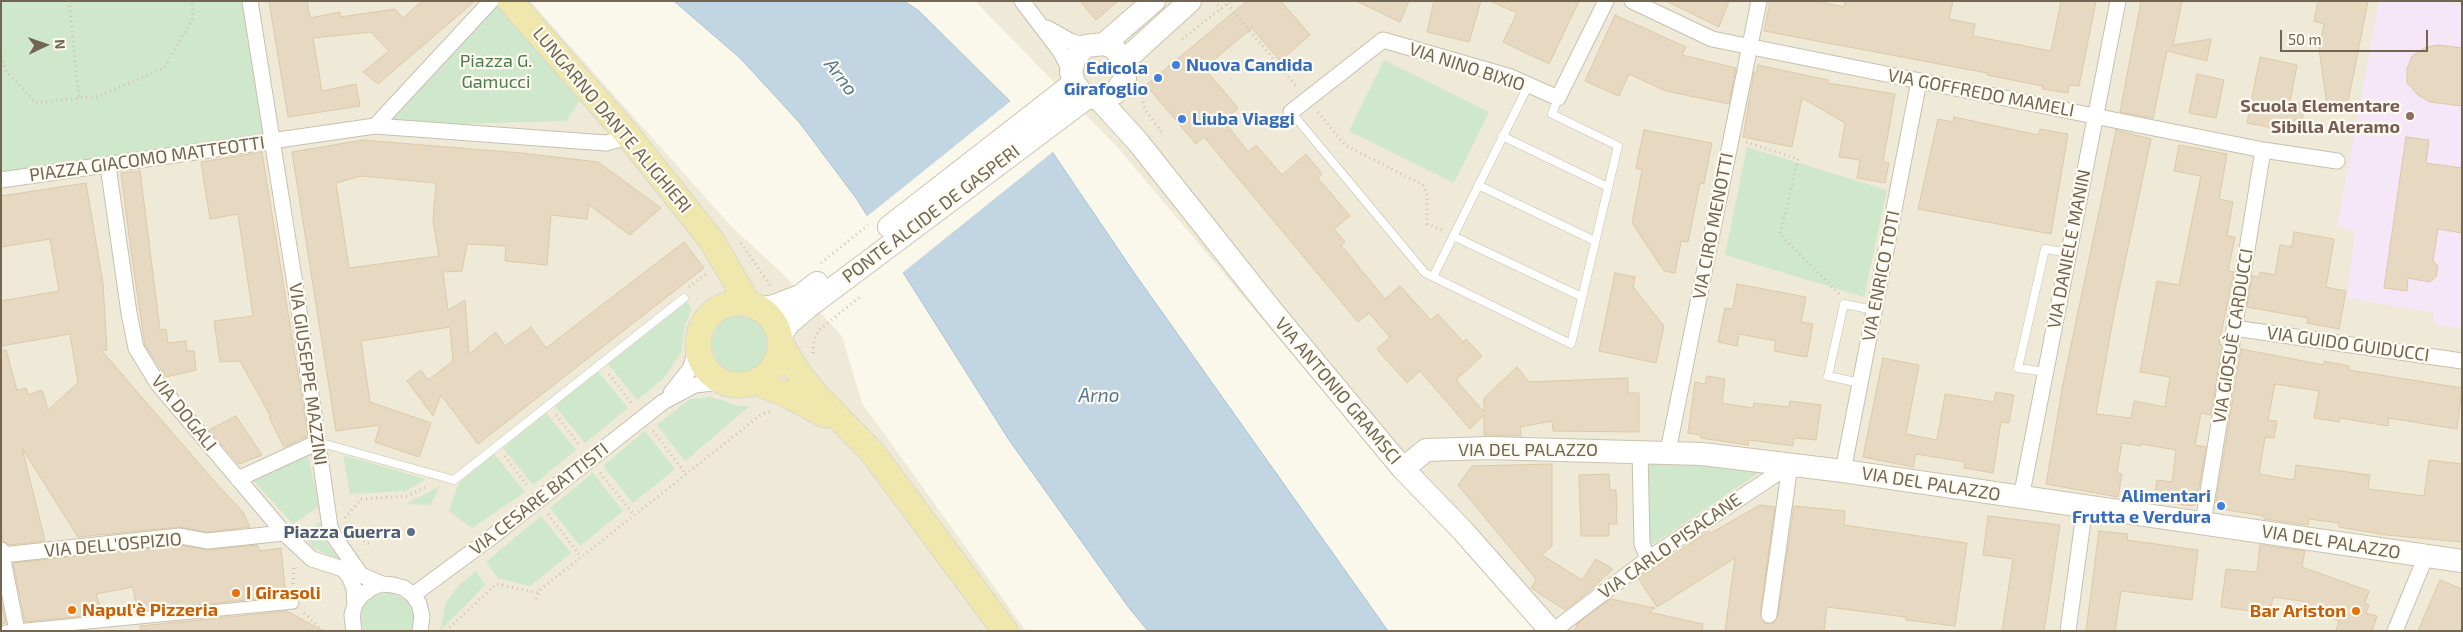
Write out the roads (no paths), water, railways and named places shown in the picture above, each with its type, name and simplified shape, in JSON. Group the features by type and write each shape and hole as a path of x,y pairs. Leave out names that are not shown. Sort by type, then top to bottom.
{"main road":[{"name":"LUNGARNO DANTE ALIGHIERI","path":"510,1 626,133 712,241 755,306"},
{"path":"1095,45 1113,48 1124,61 1131,87 1107,97 1076,93 1075,57 1095,45 1154,1"},
{"path":"1124,61 1190,1"},
{"name":"VIA ANTONIO GRAMSCI","path":"1131,87 1131,126 1138,142"},
{"name":"VIA ANTONIO GRAMSCI","path":"1076,93 1138,142 1272,312 1403,469 1464,532 1552,631"},
{"name":"PONTE ALCIDE DE GASPERI","path":"781,340 788,322 804,302 1076,93"},
{"name":"LUNGARNO DANTE ALIGHIERI","path":"712,241 722,272 722,287 717,308"},
{"name":"PONTE ALCIDE DE GASPERI","path":"755,306 774,306 804,302"},
{"path":"781,340 779,356 774,367 766,376 755,382 733,385 722,382 705,367 698,345 700,331 706,318 717,308 727,304 755,306 777,325 781,340 797,371 817,396 872,452 1005,631"},
{"path":"755,382 810,405 850,431"},
{"name":"VIA DEL PALAZZO","path":"1403,469 1426,450 1489,448 1668,451 1843,471 2462,561"}],"street":[{"name":"PIAZZA GIACOMO MATTEOTTI","path":"1,180 272,142 250,1"},
{"path":"374,126 491,1"},
{"path":"1022,1 1060,51 1076,93"},
{"path":"1558,98 1606,1"},
{"name":"VIA GOFFREDO MAMELI","path":"1632,1 1712,39 1750,48 2263,150 2337,161"},
{"name":"VIA CIRO MENOTTI","path":"1668,451 1759,1"},
{"name":"VIA DANIELE MANIN","path":"2021,498 2118,1"},
{"path":"1038,22 1054,33 1095,45"},
{"name":"VIA NINO BIXIO","path":"1291,112 1383,40 1511,77 1558,98"},
{"name":"VIA ENRICO TOTI","path":"1843,471 1919,81"},
{"path":"272,142 374,126 606,142 617,140 626,133"},
{"name":"VIA GIUSEPPE MAZZINI","path":"272,142 298,303 330,527 335,538 361,575 382,584 393,584 413,595"},
{"name":"VIA GIOSUÈ CARDUCCI","path":"2203,523 2263,150"},
{"name":"VIA DOGALI","path":"108,166 128,313 136,348 158,384 284,533 312,559 343,569 349,576 354,588 355,604 352,615 354,631"},
{"name":"VIA GUIDO GUIDUCCI","path":"2234,328 2462,361"},
{"name":"VIA CESARE BATTISTI","path":"664,402 690,369 698,345"},
{"name":"VIA CESARE BATTISTI","path":"413,595 489,539 664,402 695,385 722,382"},
{"path":"238,478 318,442"},
{"path":"1640,451 1642,544 1648,559"},
{"path":"1769,615 1790,465"},
{"name":"VIA CARLO PISACANE","path":"1552,631 1648,559 1790,465"},
{"path":"2068,631 2085,506"},
{"name":"VIA DELL'OSPIZIO","path":"2,553 180,536 207,541 284,533"},
{"path":"2,553 13,630 293,602"},
{"path":"2395,631 2426,556"},
{"path":"355,604 371,588 382,584"},
{"path":"413,595 419,604 422,616 420,631"}],"lane":[{"path":"1433,277 1528,86"},
{"path":"1291,112 1425,273 1571,344 1618,146 1552,114 1558,98"},
{"path":"1502,136 1608,187"},
{"path":"1478,185 1596,241"},
{"path":"1453,236 1582,297"},
{"path":"2046,372 2018,368 2045,249 2069,253"},
{"path":"318,442 454,480 684,298"},
{"path":"1860,383 1828,376 1844,304 1874,310"}],"water":[{"name":"Arno","path":"674,1 904,1 919,11 1034,125 1135,274 1388,631 1148,631 1129,608 1009,440 856,198 799,122 740,58"}],"place":[{"name":"Nuova Candida","path":"1176,65"},
{"name":"Edicola Girafoglio","path":"1158,78"},
{"name":"Scuola Elementare Sibilla Aleramo","path":"2410,116"},
{"name":"Liuba Viaggi","path":"1182,119"},
{"name":"Alimentari Frutta e Verdura","path":"2221,506"},
{"name":"Piazza Guerra","path":"411,532"},
{"name":"I Girasoli","path":"236,593"},
{"name":"Napul'è Pizzeria","path":"72,610"},
{"name":"Bar Ariston","path":"2356,611"}],"park label":[{"name":"Piazza G. Gamucci","path":"496,71"}]}
